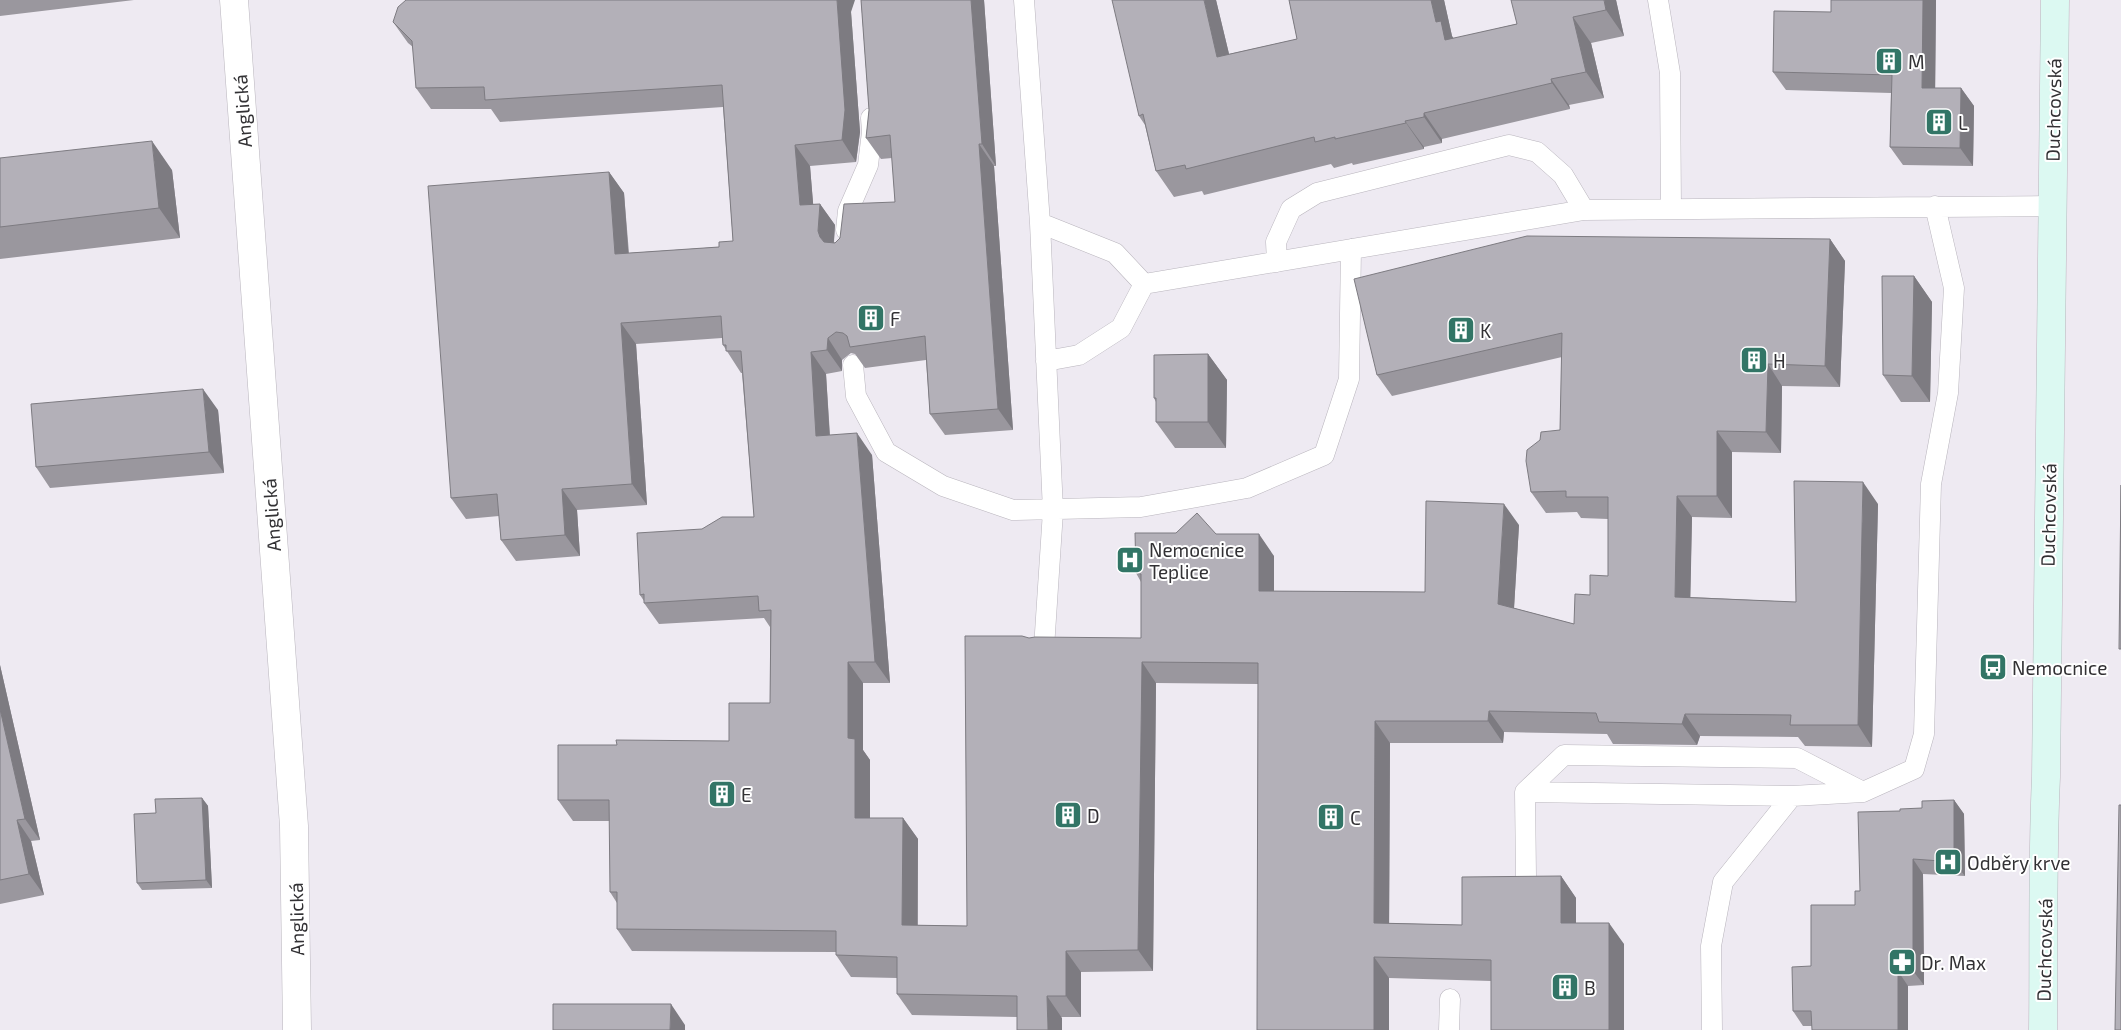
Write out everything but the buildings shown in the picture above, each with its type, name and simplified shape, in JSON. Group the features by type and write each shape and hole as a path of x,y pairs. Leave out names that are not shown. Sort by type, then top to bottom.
{"street":[{"name":"Anglická","path":"234,0 294,826 297,1030"},
{"name":"Duchcovská","path":"2043,1030 2051,206 2055,0"}],"lane":[{"path":"1024,0 1040,222 1053,511 1044,648"},
{"path":"1658,0 1670,73 1671,209"},
{"path":"845,247 848,211 868,165 872,132 869,95"},
{"path":"1277,262 1276,242 1291,209 1317,194 1509,145 1537,152 1563,175 1584,210"},
{"path":"1525,792 1792,796 1863,792 1914,769 1924,734 1931,484 1948,393 1954,288 1935,206"},
{"path":"1144,284 1584,210 2051,206"},
{"path":"1040,222 1114,253 1144,284"},
{"path":"853,365 856,396 886,452 943,486 1013,510 1053,511 1141,507 1247,488 1324,455 1349,379 1352,249"},
{"path":"1046,361 1079,355 1121,328 1144,284"},
{"path":"1526,877 1525,792 1564,755 1797,758 1863,792"},
{"path":"1712,1030 1711,946 1723,882 1792,796"},
{"path":"1449,1030 1450,999"}],"place":[{"name":"M","path":"1889,61"},
{"name":"L","path":"1939,122"},
{"name":"F","path":"871,318"},
{"name":"K","path":"1461,330"},
{"name":"H","path":"1754,360"},
{"name":"Nemocnice Teplice","path":"1130,560"},
{"name":"Nemocnice","path":"1993,667"},
{"name":"E","path":"722,794"},
{"name":"D","path":"1068,815"},
{"name":"C","path":"1331,817"},
{"name":"Odběry krve","path":"1948,862"},
{"name":"Dr. Max","path":"1902,962"},
{"name":"B","path":"1565,987"}]}
